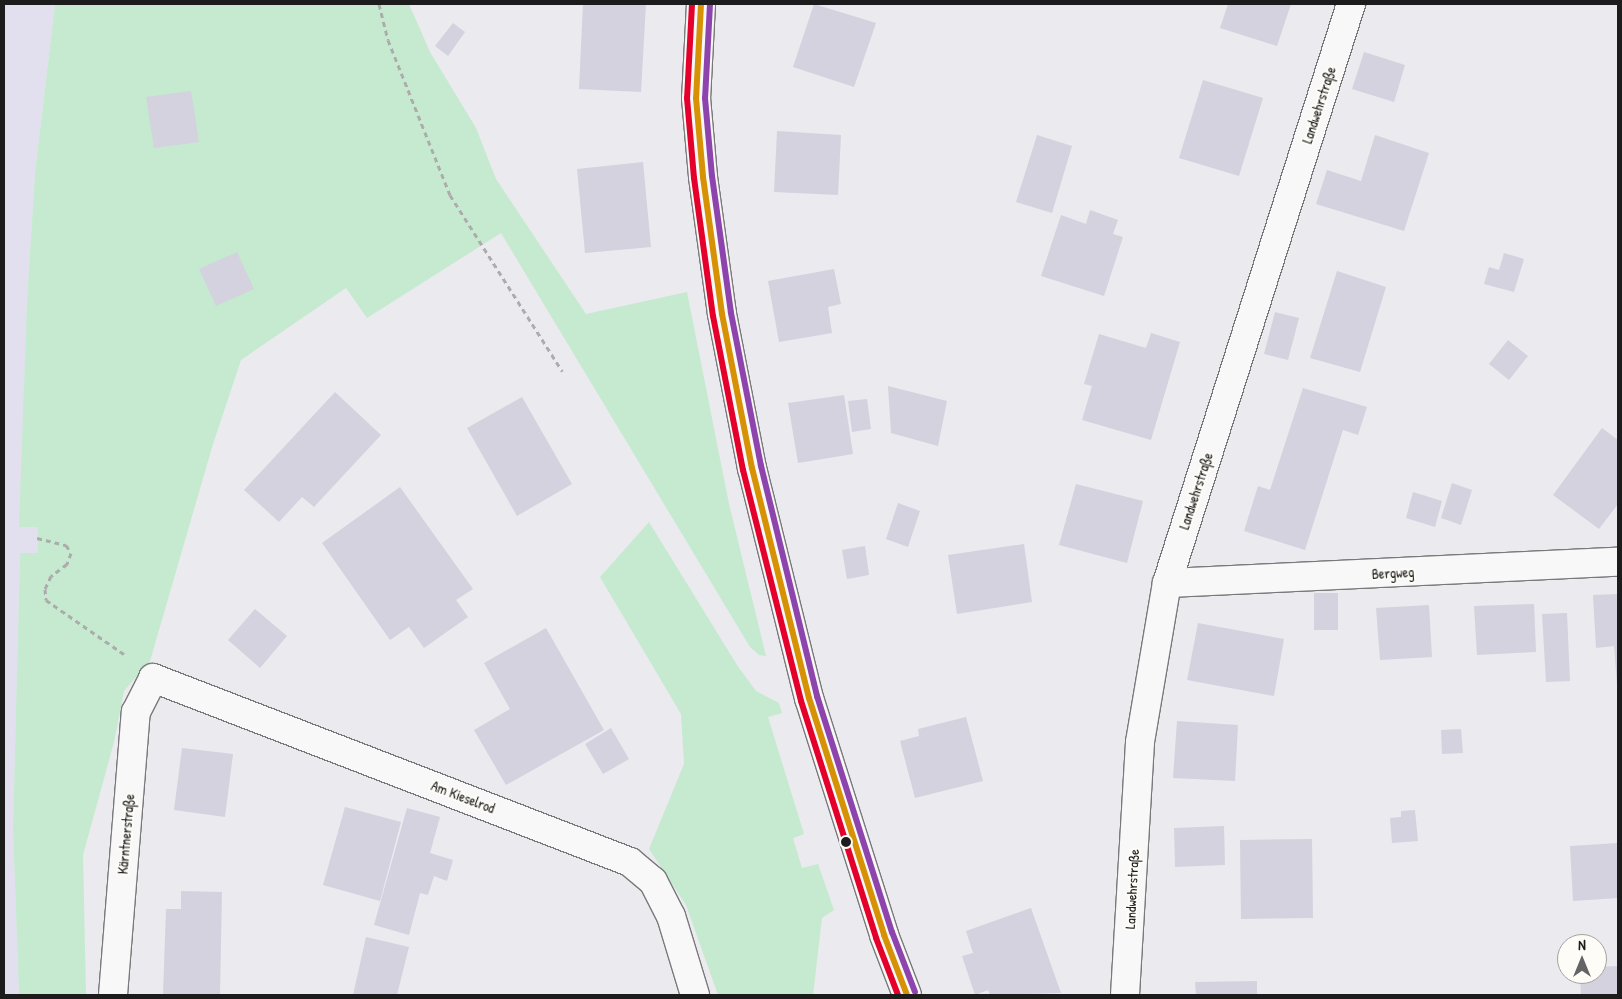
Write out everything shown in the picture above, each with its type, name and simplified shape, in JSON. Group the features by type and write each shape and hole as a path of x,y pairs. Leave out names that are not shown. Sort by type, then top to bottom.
{"street":[{"path":"701,4 696,98 703,177 722,314 750,458 809,698 884,936 907,995"},
{"name":"Landwehrstraße","path":"1125,995 1140,742 1167,583 1351,4"},
{"name":"Bergweg","path":"1167,583 1618,562"},
{"name":"Kärntnerstraße","path":"113,995 136,712 153,678"},
{"name":"Am Kieselrod","path":"153,678 630,862 653,880 670,916 695,995"}],"path":[{"path":"379,4 388,40 450,195 562,371"},
{"path":"37,538 66,545 71,553 67,564 51,576 45,588 46,600 136,662 153,678"}],"shaded area":[{"path":"4,4 55,4 35,173 27,301 20,527 38,527 38,553 20,553 13,828 19,995 4,995"}],"green space":[{"path":"55,4 409,4 430,52 476,128 496,179 586,314 687,292 729,504 766,656 759,655 750,647 501,233 367,318 346,288 241,360 213,444 150,661 124,691 114,742 83,855 86,995 19,995 13,828 20,553 38,553 38,527 19,527 27,301 35,173"},
{"path":"649,522 737,665 756,691 779,703 782,713 768,717 804,834 793,838 802,868 818,864 834,910 822,918 813,995 718,995 686,905 649,849 684,764 681,714 600,577"}],"building":[{"path":"583,4 646,4 641,92 579,89"},
{"path":"814,4 876,23 854,87 793,67"},
{"path":"1228,4 1291,4 1277,46 1220,28"},
{"path":"453,23 465,32 448,56 435,46"},
{"path":"1364,52 1405,65 1394,102 1352,89"},
{"path":"1203,80 1263,98 1239,176 1179,158"},
{"path":"191,91 199,142 154,148 146,97"},
{"path":"777,131 841,135 838,195 774,192"},
{"path":"1037,135 1072,146 1052,213 1016,202"},
{"path":"1375,135 1429,153 1404,231 1316,204 1327,170 1361,181"},
{"path":"643,162 651,247 585,253 577,169"},
{"path":"1090,210 1118,220 1113,234 1123,237 1104,296 1041,276 1061,215 1086,224"},
{"path":"237,252 254,289 216,306 199,269"},
{"path":"1504,253 1524,259 1514,292 1484,284 1489,267 1499,270"},
{"path":"834,269 841,304 828,307 832,333 779,342 768,281"},
{"path":"1337,271 1386,287 1360,372 1310,358"},
{"path":"1275,312 1299,318 1288,360 1264,354"},
{"path":"1151,333 1180,342 1151,440 1082,420 1092,386 1084,384 1099,334 1146,348"},
{"path":"1508,340 1528,356 1509,380 1489,364"},
{"path":"888,386 947,401 938,446 891,433"},
{"path":"1303,388 1367,407 1358,435 1343,430 1305,550 1244,531 1258,486 1270,490"},
{"path":"335,392 381,435 314,507 302,497 279,522 244,490"},
{"path":"844,395 853,454 798,463 788,403"},
{"path":"522,397 572,484 517,516 467,428"},
{"path":"867,399 871,429 852,432 848,401"},
{"path":"1602,428 1618,440 1618,504 1599,529 1553,495"},
{"path":"1452,483 1472,490 1461,525 1441,518"},
{"path":"1076,484 1143,501 1127,563 1059,545"},
{"path":"400,487 473,589 456,600 468,617 424,648 409,627 390,640 322,543"},
{"path":"1413,492 1442,501 1435,527 1406,518"},
{"path":"898,503 920,511 908,547 886,539"},
{"path":"1024,544 1032,602 957,614 948,555"},
{"path":"865,546 869,575 847,579 842,550"},
{"path":"1314,593 1338,593 1338,630 1314,630"},
{"path":"1618,594 1617,684 1614,646 1596,648 1593,595"},
{"path":"1534,604 1536,652 1477,655 1474,606"},
{"path":"1429,605 1432,657 1380,660 1376,608"},
{"path":"255,609 287,636 260,668 228,640"},
{"path":"1567,613 1570,681 1546,682 1542,614"},
{"path":"1198,623 1284,639 1274,696 1187,680"},
{"path":"546,628 604,730 506,785 474,730 510,709 484,663"},
{"path":"966,717 983,781 915,798 900,741 919,736 918,729"},
{"path":"1177,721 1238,725 1235,781 1173,778"},
{"path":"611,728 629,759 603,774 585,744"},
{"path":"1461,729 1463,753 1442,754 1441,730"},
{"path":"182,748 233,754 225,817 174,810"},
{"path":"345,807 401,822 380,901 323,885"},
{"path":"407,808 440,817 430,853 453,860 447,881 434,876 428,895 420,893 409,935 374,925"},
{"path":"1415,810 1418,841 1392,843 1390,818 1401,817 1401,811"},
{"path":"1224,826 1225,865 1175,867 1174,828"},
{"path":"1312,839 1313,918 1241,919 1240,840"},
{"path":"1618,843 1618,898 1573,901 1570,846"},
{"path":"181,891 222,892 220,995 163,995 166,909 181,909"},
{"path":"1031,908 1061,993 990,995 988,990 975,995 962,956 973,953 966,931"},
{"path":"366,937 409,947 397,995 353,995"},
{"path":"1618,966 1618,995 1581,995 1580,984 1607,984 1607,967"},
{"path":"1257,981 1257,995 1196,995 1195,982"}],"transit line":[{"path":"692,4 687,98 694,178 713,316 743,470 801,701 876,938 898,995"},
{"path":"701,4 696,98 703,177 722,314 752,468 809,698 884,935 907,995"},
{"path":"710,4 705,98 712,176 731,313 761,466 817,696 892,932 915,992"}]}
